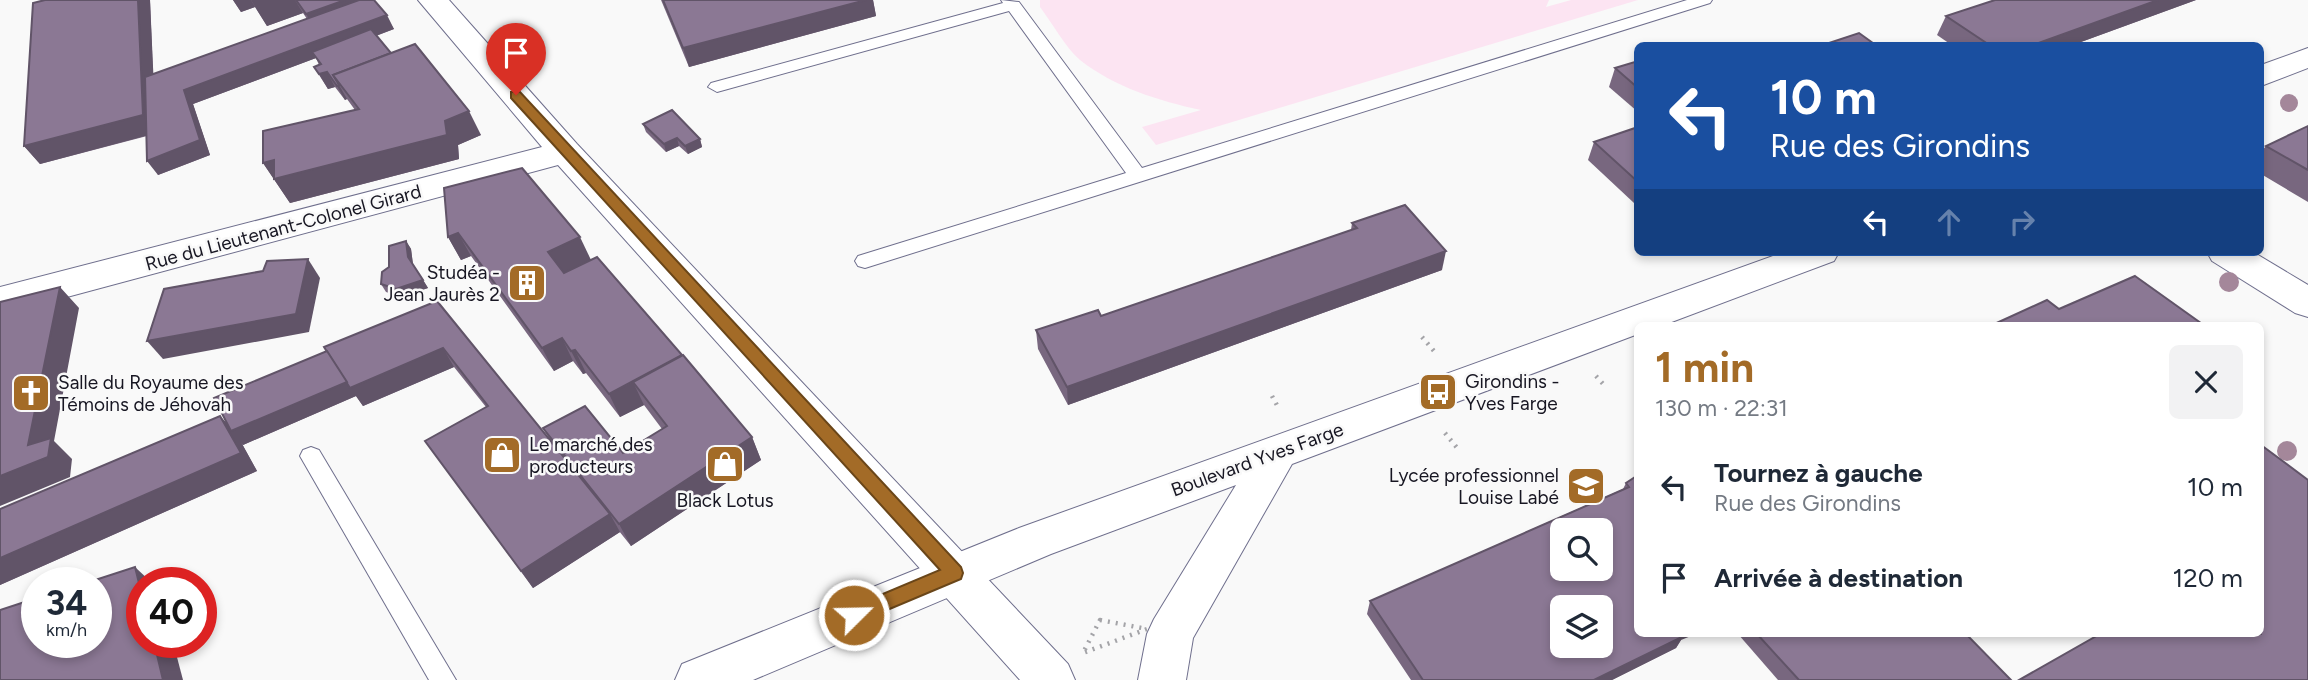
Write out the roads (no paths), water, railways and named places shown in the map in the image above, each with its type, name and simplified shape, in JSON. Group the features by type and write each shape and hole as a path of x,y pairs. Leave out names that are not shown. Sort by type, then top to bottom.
{"street":[{"path":"433,0 565,152 1051,680"},
{"path":"2264,75 2308,57"},
{"name":"Rue du Lieutenant-Colonel Girard","path":"0,301 565,152"},
{"name":"Boulevard Yves Farge","path":"699,680 954,573 1810,256"},
{"path":"2232,256 2308,303"},
{"path":"1162,680 1170,634 1278,451"}],"lane":[{"path":"865,261 1704,0"},
{"path":"717,87 1011,3 1138,176"},
{"path":"311,456 443,680"}],"place":[{"name":"Studéa - Jean Jaurès 2","path":"527,283"},
{"name":"Girondins - Yves Farge","path":"1438,392"},
{"name":"Salle du Royaume des Témoins de Jéhovah","path":"31,393"},
{"name":"Le marché des producteurs","path":"502,455"},
{"name":"Black Lotus","path":"725,464"},
{"name":"Lycée professionnel Louise Labé","path":"1586,486"}]}
